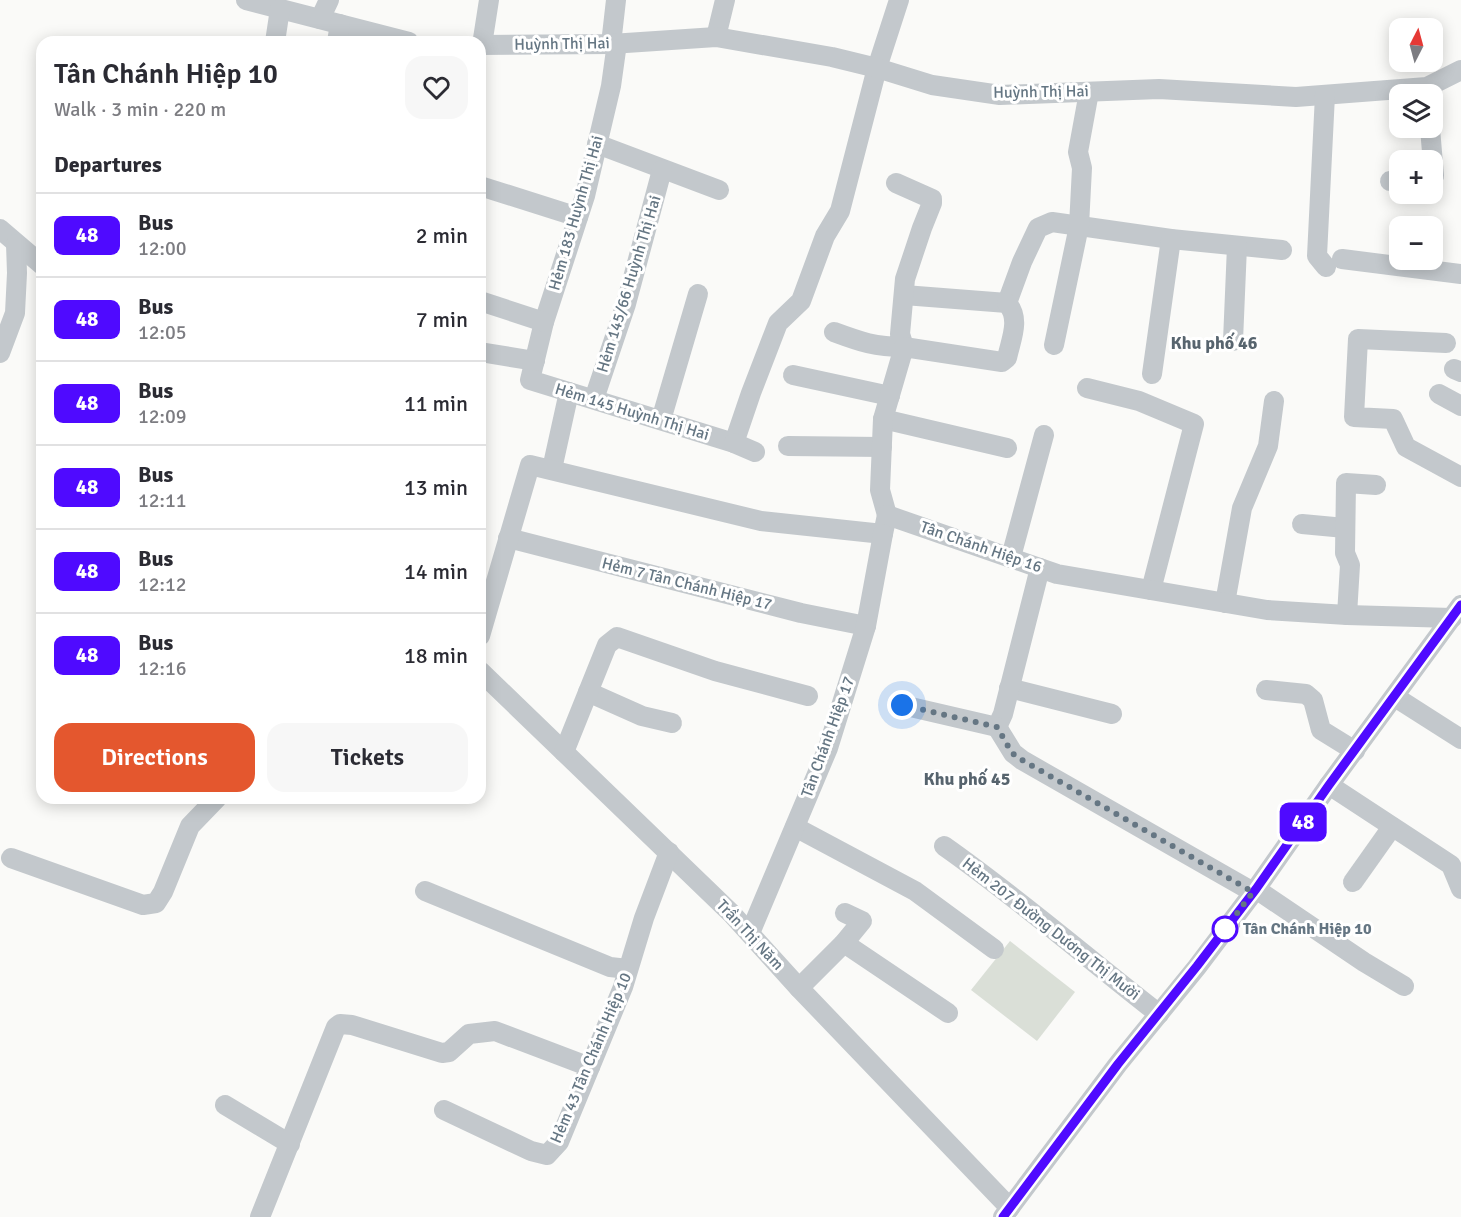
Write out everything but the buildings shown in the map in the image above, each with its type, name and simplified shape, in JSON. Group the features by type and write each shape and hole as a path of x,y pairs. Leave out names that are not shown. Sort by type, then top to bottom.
{"street":[{"path":"320,19 329,0"},
{"path":"483,36 489,0"},
{"name":"Hẻm 183 Huỳnh Thị Hai","path":"530,381 544,322 578,216 611,86 616,0"},
{"path":"716,37 725,0"},
{"path":"734,443 778,322 801,301 825,236 840,211 877,68 899,0"},
{"path":"255,1 320,19 338,33 361,36"},
{"path":"276,36 280,9"},
{"name":"Huỳnh Thị Hai","path":"486,45 614,43 716,37 832,57 932,85 1000,95 1159,89 1296,97 1389,92"},
{"name":"Huỳnh Thị Hai","path":"1438,84 1461,70"},
{"path":"1054,345 1079,226 1082,168 1078,152 1089,92"},
{"path":"1324,95 1317,256 1334,263 1461,274"},
{"path":"597,144 719,190"},
{"name":"Hẻm 145/66 Huỳnh Thị Hai","path":"594,399 626,304 662,170"},
{"path":"885,524 880,490 883,419 904,347 900,334 905,279 931,208 932,198 896,183"},
{"path":"486,188 578,216"},
{"path":"1007,303 1038,228 1052,222 1171,239 1282,250"},
{"path":"0,230 36,260"},
{"path":"1152,374 1171,239"},
{"path":"0,353 5,328 15,314 16,244"},
{"path":"1233,341 1237,246"},
{"path":"661,420 698,294"},
{"path":"834,332 868,345 885,348 904,347 1002,362 1007,358 1015,319 1013,310 1007,303 904,295"},
{"path":"486,302 544,322"},
{"path":"1446,342 1358,339 1354,417 1393,419 1406,447 1461,477"},
{"path":"486,353 535,361"},
{"path":"793,375 890,396"},
{"name":"Hẻm 145 Huỳnh Thị Hai","path":"530,381 734,443 755,452"},
{"path":"1087,388 1139,401 1194,424 1151,590"},
{"path":"552,469 569,392"},
{"path":"1439,394 1461,406"},
{"path":"1225,603 1242,508 1268,446 1275,401"},
{"path":"883,419 1007,448"},
{"path":"1011,557 1044,435"},
{"path":"788,446 882,447"},
{"name":"Tân Chánh Hiệp 16","path":"508,538 530,465 761,521 885,524 1011,557 1057,574 1267,610 1347,615 1456,612"},
{"path":"1347,615 1350,564 1345,553 1346,483 1376,485"},
{"name":"Tân Chánh Hiệp 17","path":"750,933 828,748 866,626 885,524"},
{"path":"1302,524 1345,528"},
{"path":"486,615 508,538"},
{"name":"Hẻm 7 Tân Chánh Hiệp 17","path":"508,538 790,610 866,626"},
{"path":"997,727 1003,714 1040,568"},
{"path":"1006,1213 1118,1064 1255,891 1329,785 1456,612"},
{"path":"564,752 607,645 617,637 715,671 808,696"},
{"name":"Trần Thị Năm","path":"486,677 750,933 1006,1213"},
{"path":"1010,688 1112,714"},
{"path":"1266,690 1306,694 1313,700 1321,730 1355,751"},
{"path":"588,692 642,716 672,723"},
{"path":"1395,697 1461,739"},
{"path":"902,705 997,727 1012,753 1022,760 1255,891 1404,986"},
{"path":"1329,785 1450,865 1460,881"},
{"path":"11,858 143,905 156,903 163,892 190,826 212,804"},
{"path":"795,827 915,891 994,949"},
{"path":"1353,882 1392,827"},
{"name":"Hẻm 207 Đường Dương Thị Mười","path":"944,846 989,878 1159,1014"},
{"name":"Hẻm 43 Tân Chánh Hiệp 10","path":"444,1110 531,1151 547,1155 559,1142 628,969 669,852"},
{"path":"424,891 610,967 628,969"},
{"path":"799,988 844,943 862,921 845,913"},
{"path":"844,943 948,1013"},
{"path":"260,1217 336,1027 340,1024 352,1025 442,1053 449,1052 469,1034 495,1031 590,1066"},
{"path":"225,1105 290,1144"}],"shaded area":[{"path":"1010,941 1075,992 1037,1041 971,990"}],"bus line":[{"name":"48","path":"1003,1217 1118,1064 1256,889 1461,605"}],"place":[{"name":"Tân Chánh Hiệp 10","path":"1225,929"}],"district":[{"name":"Khu phố 46","path":"1214,343"},
{"name":"Khu phố 45","path":"967,779"}],"route":[{"path":"902,705 997,727 1012,753 1022,760 1253,892 1225,929"}]}
